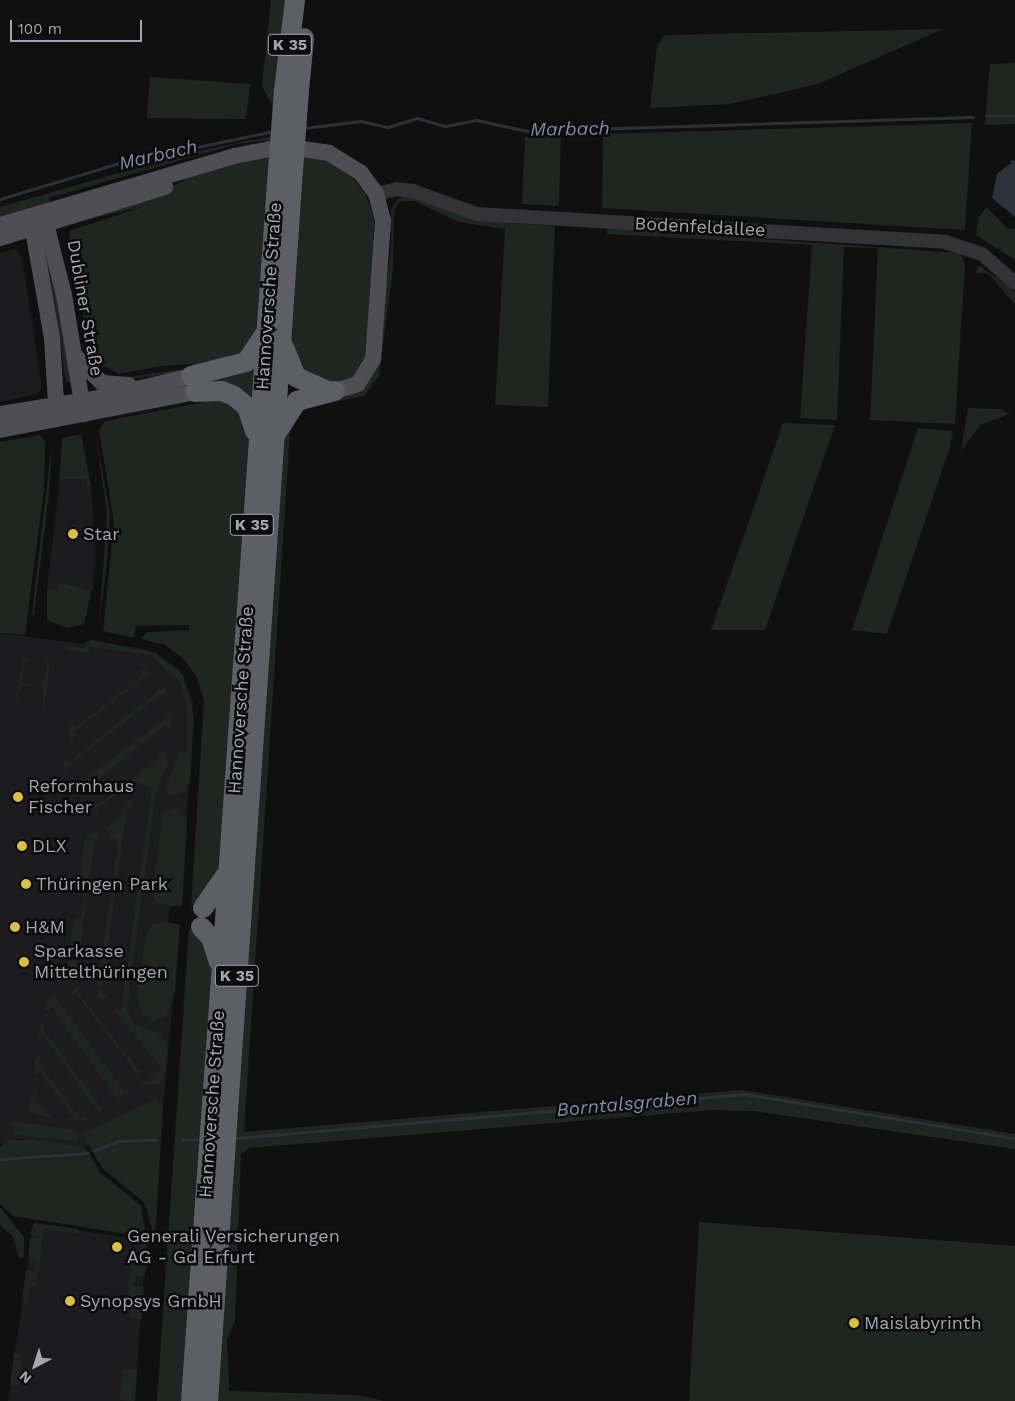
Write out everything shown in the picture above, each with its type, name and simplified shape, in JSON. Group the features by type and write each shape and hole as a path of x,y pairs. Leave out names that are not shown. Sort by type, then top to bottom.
{"highway":[{"name":"Hannoversche Straße","path":"208,1401 265,450 291,91 295,0"},
{"name":"Hannoversche Straße","path":"291,91 308,0"},
{"path":"193,384 246,362 273,331 296,377 311,387 335,391"},
{"path":"193,384 222,391 242,402 252,418 265,450"},
{"path":"265,450 290,407 302,398 335,391"},
{"name":"Hannoversche Straße","path":"191,1401 221,975 265,450"},
{"path":"221,975 213,941 202,917 219,890 230,862"}],"main road":[{"path":"0,238 38,221 207,164 271,149"},
{"path":"302,149 339,157 361,173 376,194 384,236 375,352 362,380 335,391"},
{"path":"0,225 38,221"},
{"path":"38,221 52,338 57,411"},
{"name":"Dubliner Straße","path":"38,221 74,352 83,408"},
{"path":"74,352 82,367 102,383 193,384"},
{"path":"83,408 154,383"},
{"path":"0,414 83,408 193,384"},
{"path":"0,430 57,411"}],"street":[{"name":"Bodenfeldallee","path":"376,194 398,189 413,191 477,214 945,242 982,254 1015,283"}],"shaded area":[{"path":"271,0 289,0 274,108 262,86"},
{"path":"943,29 818,84 730,104 650,108 657,45 665,35"},
{"path":"1015,63 1015,124 985,125 990,64"},
{"path":"150,77 250,84 246,119 147,118"},
{"path":"972,123 965,230 602,208 603,134"},
{"path":"561,134 559,206 522,204 525,137"},
{"path":"272,136 272,140 237,144 49,198 51,206 0,220 0,207 188,153"},
{"path":"302,154 328,160 352,177 365,193 374,218 371,341 362,370 347,383 314,383 290,355"},
{"path":"271,155 257,328 247,352 182,372 124,380 108,378 102,373 122,378 196,367 195,364 162,366 119,374 96,362 89,348 69,231 142,207 76,222 163,191 198,173"},
{"path":"1015,160 1015,217 992,198 997,174"},
{"path":"407,196 484,221 555,226 548,407 495,405 505,229 459,222 414,201 399,202 394,210 393,269 379,376 364,396 301,409 290,433 244,1132 742,1090 1015,1134 1015,1149 754,1111 713,1110 249,1148 241,1154 235,1321 227,1340 229,1391 359,1395 384,1401 216,1401 283,439 292,412 367,384 371,378 391,251 391,209 398,199"},
{"path":"986,207 1007,228 1015,229 1015,260 976,235 978,219"},
{"path":"607,228 960,253 965,264 955,424 870,420 878,248 844,247 837,420 800,418 812,245 607,234"},
{"path":"47,242 73,382 66,383 57,320 39,244"},
{"path":"16,249 22,257 42,388 37,394 0,402 0,253"},
{"path":"978,265 1009,286 1015,293 1015,305 989,274 976,273"},
{"path":"255,362 253,402 160,390"},
{"path":"188,397 237,402 249,434 219,876 191,906 204,700 197,678 183,658 165,645 141,639 147,632 189,630 189,625 136,626 134,638 103,631 114,522 99,430 105,421 205,402"},
{"path":"968,408 1001,409 1010,414 980,425 961,451"},
{"path":"783,423 835,425 765,630 711,630"},
{"path":"918,428 953,431 950,447 887,634 852,630"},
{"path":"95,431 110,514 107,562 99,627 107,513"},
{"path":"81,434 91,486 87,487 87,479 61,479 59,487 62,438"},
{"path":"39,435 45,441 44,489 25,635 0,633 0,442"},
{"path":"52,441 49,493 34,614 32,614"},
{"path":"60,479 87,479 91,486 96,562 90,590 59,582 57,590 47,588"},
{"path":"94,579 84,624 68,628 47,620 47,588 57,590 59,582 89,590"},
{"path":"0,633 82,644 91,640 149,650 180,670 193,702 182,906 170,905 168,923 180,925 163,1108 85,1147 17,1139 0,1145"},
{"path":"91,640 156,653 183,675 194,718 190,782 182,793 170,796 165,792 179,752 187,752 187,705 181,683 150,655 91,647 90,653 65,650 66,646 85,648"},
{"path":"23,658 33,659 25,660 22,683 37,686 43,686 47,663 40,660 50,662 43,715 43,688 22,685 16,705"},
{"path":"146,668 156,678 149,674 72,733 76,739 69,741 69,723 76,727 142,676 138,671"},
{"path":"164,686 169,697 162,694 66,767 69,772 63,770 65,757 69,762"},
{"path":"166,710 172,712 171,730 166,725 75,798 67,784 72,781 76,786 170,715"},
{"path":"164,751 169,761 156,792 127,1008 134,1024 161,1034 168,1047 163,1083 140,1086 162,1068 114,1010 121,1011 152,788 133,781 96,810 98,816 88,805 93,800 98,805 160,758 156,752"},
{"path":"131,802 133,808 127,807 101,994 107,995 102,1000 95,991 101,987 94,978 88,980 93,971 100,971 118,840 111,838 102,823 109,827 125,814 121,808"},
{"path":"176,807 187,822 182,906 170,906 156,902 152,890 163,814"},
{"path":"95,831 102,842 95,841 78,965 85,967 74,976 67,968 74,919 81,917 85,889 79,885 85,838"},
{"path":"168,922 180,925 175,992 166,1016 153,1021 141,1012 137,999 145,938 152,924"},
{"path":"189,927 212,957 183,1401 157,1401"},
{"path":"81,986 78,992 139,1071 145,1069 136,1078 137,1073 76,994 71,997 72,989"},
{"path":"54,995 124,1091 129,1088 118,1100 52,1008 46,1011 43,1008"},
{"path":"45,1024 43,1029 102,1108 107,1105 99,1114 43,1035 38,1038 40,1025"},
{"path":"41,1056 38,1062 81,1119 87,1115 87,1120 69,1120 73,1117 40,1073 35,1076 36,1058"},
{"path":"34,1090 37,1094 33,1098 52,1118 28,1112"},
{"path":"155,1099 163,1108 155,1238 144,1202 103,1169 82,1134"},
{"path":"11,1121 71,1129 79,1137 75,1141 13,1134"},
{"path":"6,1140 35,1140 85,1147 101,1173 141,1206 146,1237 13,1216 0,1204 0,1148"},
{"path":"0,1207 24,1237 24,1258 19,1258 13,1237 0,1225"},
{"name":"Maislabyrinth","path":"699,1222 1015,1246 1015,1401 689,1401"},
{"path":"34,1223 146,1241 135,1401 8,1401"},
{"path":"34,1223 79,1229 78,1234 44,1229 36,1286 30,1286 27,1302 22,1301 26,1270 36,1271 38,1261 28,1259 30,1238 41,1237 30,1234"},
{"path":"141,1241 147,1245 145,1277 134,1276 132,1285 144,1287 142,1319 130,1317 132,1302 127,1301 133,1252 139,1253"},
{"path":"14,1353 20,1354 22,1366 19,1387 10,1385"},
{"path":"123,1369 137,1370 135,1401 119,1400"}],"waterway":[{"name":"Marbach","path":"986,116 1015,116"},
{"name":"Marbach","path":"304,128 361,121 388,127 417,118 445,126 477,120 527,131 973,117"},
{"name":"Marbach","path":"0,199 116,164 274,131"},
{"path":"1012,161 1015,165"},
{"name":"Borntalsgraben","path":"237,1138 745,1094 1015,1138"},
{"name":"Borntalsgraben","path":"94,1151 119,1141 156,1140"},
{"name":"Borntalsgraben","path":"183,1140 197,1140"},
{"name":"Borntalsgraben","path":"0,1159 88,1153"}],"place":[{"name":"Star","path":"73,534"},
{"name":"Reformhaus Fischer","path":"18,797"},
{"name":"DLX","path":"22,846"},
{"name":"Thüringen Park","path":"26,884"},
{"name":"H&M","path":"15,927"},
{"name":"Sparkasse Mittelthüringen","path":"24,962"},
{"name":"Generali Versicherungen AG - Gd Erfurt","path":"117,1247"},
{"name":"Synopsys GmbH","path":"70,1301"},
{"name":"Maislabyrinth","path":"854,1323"}]}
